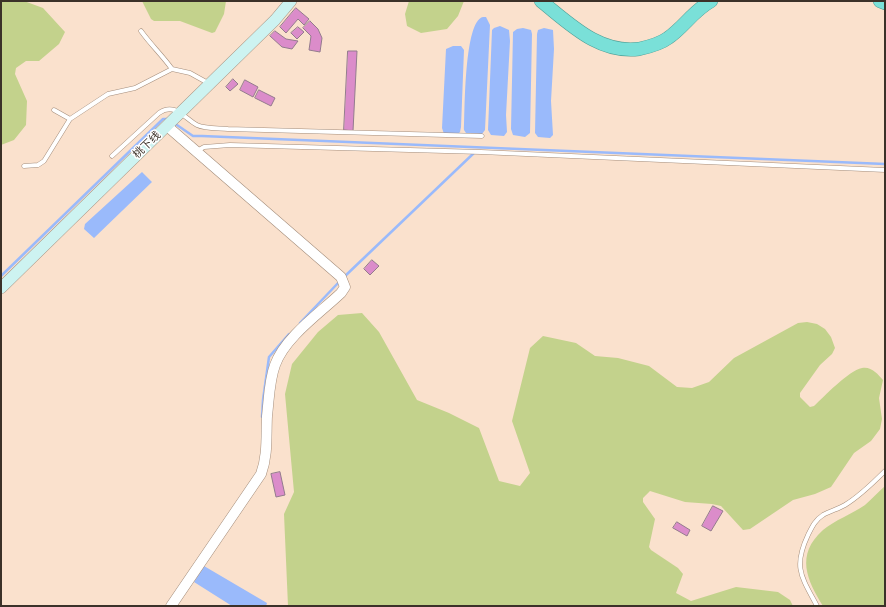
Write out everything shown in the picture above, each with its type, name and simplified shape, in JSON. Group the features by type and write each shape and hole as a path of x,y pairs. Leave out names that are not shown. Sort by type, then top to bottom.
{"highway":[{"path":"541,1 589,38 611,47 628,50 648,47 667,39 698,8 711,1"},
{"path":"880,1 885,3"}],"main road":[{"name":"桃下线","path":"1,288 276,20 291,1"}],"street":[{"path":"168,126 341,277 345,287 341,293 289,342 275,365 270,389 266,462 261,474 171,606"}],"lane":[{"path":"141,31 153,47 160,51 172,69"},
{"path":"24,166 38,165 44,161 70,119 108,94 135,88 172,69 190,73 210,84"},
{"path":"112,156 164,109 170,108 181,112 198,125 228,129 482,136"},
{"path":"54,110 70,119"},
{"path":"197,151 204,148 230,145 489,153 885,170"},
{"path":"817,606 805,583 800,568 800,551 814,522 822,515 846,505 885,471"}],"green space":[{"path":"1,1 24,1 43,8 65,32 59,44 39,61 26,61 16,68 15,74 27,101 26,125 14,140 1,145"},
{"path":"142,1 226,1 224,14 215,32 212,33 180,21 154,21 151,19"},
{"path":"409,1 464,1 458,16 447,29 421,33 407,26 405,14"},
{"path":"362,313 379,332 417,400 449,413 479,428 499,481 520,486 530,473 512,421 530,348 543,336 576,343 595,356 618,358 649,366 677,387 692,388 709,382 734,358 798,323 807,322 817,324 825,329 831,337 835,348 832,354 820,365 800,393 800,397 810,407 814,406 837,384 856,370 862,368 871,369 883,380 879,398 882,419 880,429 871,441 854,453 831,487 815,494 793,500 750,529 743,530 721,506 685,502 650,491 643,498 643,502 655,519 649,547 651,550 678,568 683,574 676,593 691,601 736,587 778,592 790,600 793,606 288,606 284,514 294,492 285,394 292,364 318,332 338,315"},
{"path":"885,486 885,606 823,606 812,587 806,568 806,558 814,539 833,523 865,505"}],"water":[{"path":"483,17 486,17 490,25 485,130 482,134 466,133 464,130 469,50 472,34 477,22"},
{"path":"500,26 509,30 510,41 506,115 507,132 504,136 491,135 488,130 492,30"},
{"path":"523,28 531,30 532,34 530,133 525,137 513,135 511,129 513,32 517,29"},
{"path":"544,28 553,30 554,49 551,101 553,135 550,138 538,137 535,133 537,34 538,30"},
{"path":"453,46 461,46 464,50 461,127 458,134 444,134 442,128 446,49"},
{"path":"142,172 152,182 94,238 84,229 85,224"},
{"path":"204,566 267,603 266,606 232,606 194,582"}],"building":[{"path":"296,8 309,19 304,25 298,19 286,33 280,27"},
{"path":"310,21 318,29 322,38 320,52 309,50 311,36 303,28"},
{"path":"298,27 304,32 297,39 291,33"},
{"path":"275,31 286,39 298,41 292,49 282,47 270,36"},
{"path":"348,51 357,51 353,131 344,130"},
{"path":"233,79 238,84 230,91 226,87"},
{"path":"245,80 258,87 253,97 240,90"},
{"path":"259,90 275,98 271,106 255,98"},
{"path":"372,260 379,266 370,275 364,269"},
{"path":"280,472 285,495 276,497 271,474"},
{"path":"713,506 723,511 711,531 702,526"},
{"path":"677,522 690,530 687,536 673,528"}],"waterway":[{"path":"1,276 163,119 169,119"},
{"path":"174,123 193,136 885,164"},
{"path":"344,277 475,152"},
{"path":"300,323 339,282"},
{"path":"262,417 269,357 289,334"}]}
